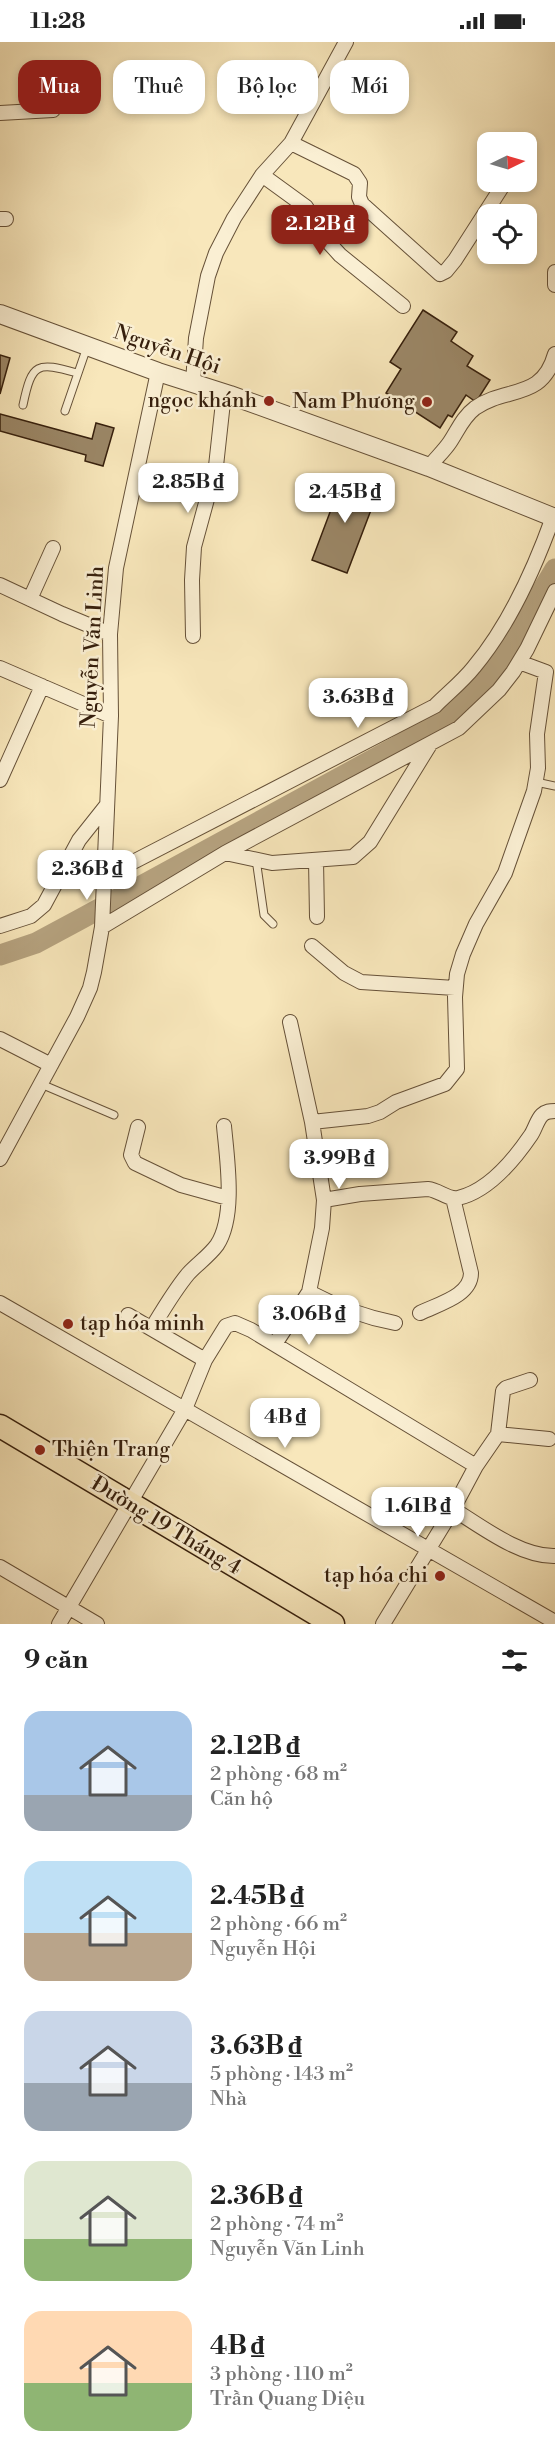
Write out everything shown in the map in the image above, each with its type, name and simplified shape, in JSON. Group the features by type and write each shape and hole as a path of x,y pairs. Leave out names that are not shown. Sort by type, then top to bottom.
{"main road":[{"name":"Đường 19 Tháng 4","path":"0,1426 333,1624"}],"street":[{"path":"193,382 196,338 216,253 234,218 262,175 291,143 346,42"},
{"path":"0,113 18,112"},
{"path":"291,143 354,174 360,183 359,197 362,204 440,274 455,261 499,192"},
{"path":"262,175 306,207 330,244 340,255 403,306"},
{"path":"555,273 555,285"},
{"name":"Nguyễn Hội","path":"0,314 87,347 429,466 554,518"},
{"path":"429,466 450,442 462,421 474,409 484,403 548,383 555,354"},
{"name":"Nguyễn Văn Linh","path":"102,927 111,716 110,634 116,568 158,372"},
{"path":"193,636 194,547 216,466 224,393"},
{"path":"104,877 435,706 474,668 502,628 537,562 554,518"},
{"path":"30,599 53,548"},
{"path":"0,585 110,634"},
{"path":"0,1159 90,988 102,927 225,853 459,728 499,690 519,662 555,591"},
{"path":"312,1122 368,1116 396,1102 445,1084 457,1069 455,988 463,954 517,845 536,782 537,735 546,672 519,662"},
{"path":"0,668 111,716"},
{"path":"0,780 42,686"},
{"path":"225,853 272,863 344,859 361,852 370,842 430,744"},
{"path":"0,926 31,916 44,905 79,840 106,806"},
{"path":"316,860 317,917"},
{"path":"312,946 344,973 361,982 455,988"},
{"path":"275,1344 309,1292 322,1228 324,1200 312,1122 290,1022"},
{"path":"0,1039 51,1065"},
{"path":"324,1200 360,1194 428,1190 435,1190 453,1198 464,1196 499,1174 531,1135 541,1116 555,1111"},
{"path":"152,1328 176,1288 218,1244 221,1236 228,1198 229,1173 224,1126"},
{"path":"138,1127 131,1155 135,1163 180,1185 228,1198"},
{"path":"420,1313 453,1297 464,1290 471,1281 453,1198"},
{"path":"309,1292 354,1313 395,1323"},
{"path":"0,1303 555,1622"},
{"path":"128,1315 205,1360"},
{"path":"59,1624 185,1409 205,1360 226,1326 235,1323 275,1344 476,1466"},
{"path":"383,1624 429,1550 476,1466 498,1434 503,1390 530,1380"},
{"path":"498,1434 549,1439"},
{"path":"453,1509 523,1550 542,1556 555,1556"},
{"path":"0,1567 97,1624"}],"lane":[{"path":"65,411 87,347"},
{"path":"23,405 28,381 32,373 40,367 55,367 77,373"},
{"path":"536,782 555,786"},
{"path":"256,859 264,915 273,924"},
{"path":"40,1084 114,1114"}],"building":[{"path":"423,310 457,332 451,341 473,356 467,366 490,380 476,402 466,395 452,417 448,415 440,428 386,393 401,369 390,362"},
{"path":"0,355 10,358 0,394"},
{"path":"0,414 92,439 96,423 114,428 103,466 85,461 86,455 0,431"},
{"path":"344,475 379,489 347,573 312,560"}],"waterway":[{"path":"0,955 36,943 77,921 396,747 456,709 477,689 504,655 555,569"}],"place":[{"name":"ngọc khánh","path":"269,401"},
{"name":"Nam Phương","path":"427,402"},
{"name":"tạp hóa minh","path":"68,1324"},
{"name":"Thiện Trang","path":"40,1450"},
{"name":"tạp hóa chi","path":"440,1576"}]}
